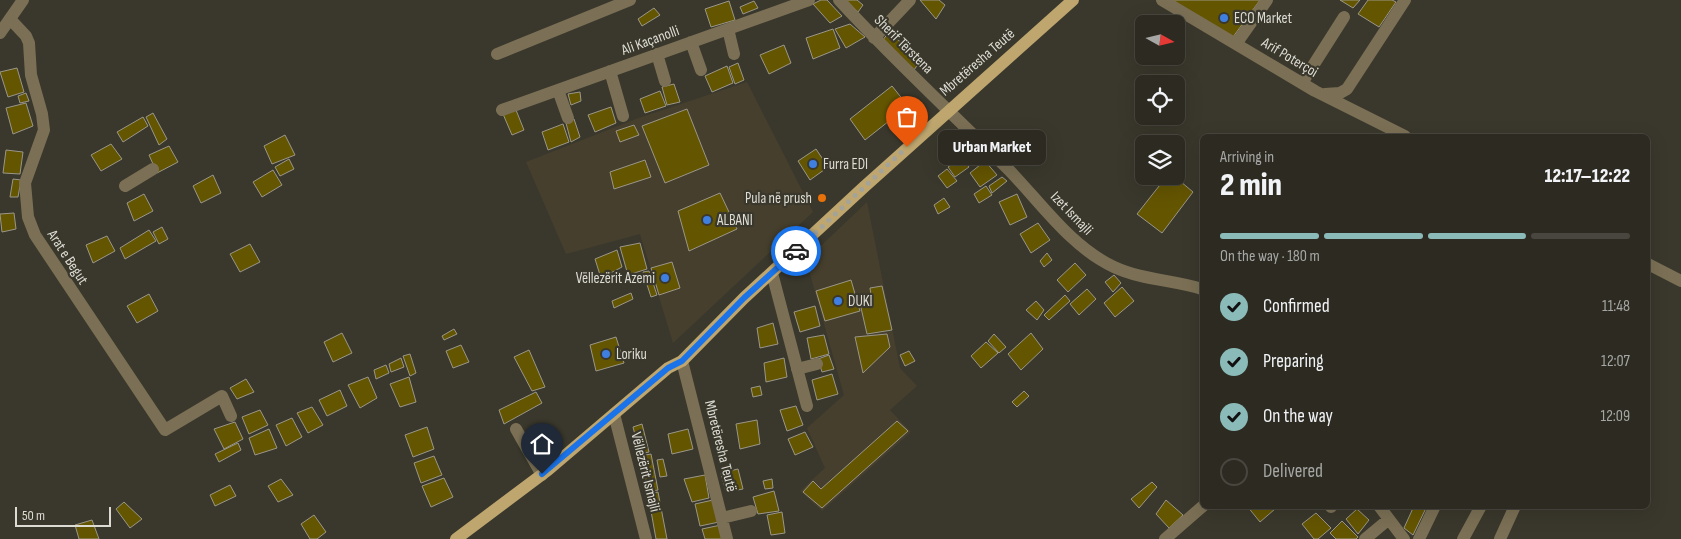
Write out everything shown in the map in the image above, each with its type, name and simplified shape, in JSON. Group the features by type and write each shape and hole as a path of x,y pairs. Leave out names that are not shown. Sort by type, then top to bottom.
{"main road":[{"name":"Mbretëresha Teutë","path":"456,539 542,474 668,368 682,361 772,273 948,109 1073,0"}],"street":[{"path":"0,33 12,20 23,0"},
{"path":"497,54 630,0"},
{"name":"Ali Kaçanolli","path":"502,110 809,0"},
{"name":"Sherif Tërstena","path":"839,0 874,38 948,109"},
{"path":"874,38 910,0"},
{"name":"Arif Poterçoi","path":"1162,0 1302,83 1401,134"},
{"path":"1236,44 1267,0"},
{"path":"1325,94 1340,93 1347,89 1405,0"},
{"path":"1302,83 1344,17"},
{"name":"Arat e Begut","path":"12,20 26,36 29,43 31,74 42,114 44,130 25,183 28,217 35,235 165,430 222,396 231,416"},
{"path":"728,29 734,54"},
{"path":"691,42 701,70"},
{"path":"657,54 665,81"},
{"path":"610,71 623,116"},
{"path":"558,90 568,118"},
{"name":"Izet Ismajli","path":"948,109 1084,249 1114,267 1146,277 1200,289"},
{"path":"125,186 153,169"},
{"path":"1650,265 1681,281"},
{"path":"772,273 807,406"},
{"name":"Mbretëresha Teutë","path":"682,361 727,539"},
{"path":"797,369 817,364"},
{"name":"Vëllezërit Ismajli","path":"614,414 646,539"},
{"path":"516,429 542,474"},
{"path":"1165,539 1200,509"},
{"path":"1381,509 1404,539"},
{"path":"1419,539 1434,509"},
{"path":"1463,539 1480,509"},
{"path":"1500,539 1514,509"},
{"path":"722,518 751,511"},
{"path":"1364,539 1389,519"}],"shaded area":[{"path":"747,82 813,212 673,343 640,234 566,254 526,162 636,119"},
{"path":"867,202 900,368 917,386 890,410 911,432 822,511 800,491 825,468 807,428 844,395 806,260"}],"building":[{"path":"821,0 827,0 842,16 830,23 813,4"},
{"path":"846,0 857,0 863,5 858,12"},
{"path":"920,0 939,0 945,5 936,19"},
{"name":"ECO Market","path":"1171,0 1260,0 1233,37"},
{"path":"1340,0 1360,0 1353,8"},
{"path":"1368,0 1392,0 1396,2 1379,27 1358,14"},
{"path":"729,1 735,20 711,27 705,9"},
{"path":"754,1 758,8 743,14 740,7"},
{"path":"654,8 660,15 642,26 638,19"},
{"path":"850,24 865,37 846,48 835,29"},
{"path":"833,29 840,48 813,59 806,38"},
{"path":"889,32 921,60 914,70 882,41"},
{"path":"784,45 791,63 769,74 760,55"},
{"path":"738,63 744,80 735,84 729,67"},
{"path":"727,66 733,83 712,92 705,76"},
{"path":"17,68 24,92 8,97 0,72"},
{"path":"674,84 680,102 667,105 662,87"},
{"path":"892,86 908,106 865,140 850,119"},
{"path":"660,91 666,106 645,113 640,99"},
{"path":"580,92 581,101 571,105 568,94"},
{"path":"26,93 29,101 20,103 18,96"},
{"path":"26,103 33,126 13,134 6,108"},
{"path":"611,107 616,123 595,132 588,115"},
{"path":"687,109 709,165 665,183 642,126"},
{"path":"516,110 524,130 512,135 503,114"},
{"path":"153,113 167,139 159,145 146,117"},
{"path":"143,117 148,126 123,142 117,132"},
{"path":"574,119 580,137 571,142 566,123"},
{"path":"563,124 569,142 548,150 542,132"},
{"path":"634,125 639,135 620,142 616,131"},
{"path":"285,135 295,155 272,164 264,146"},
{"path":"111,144 122,159 101,171 91,155"},
{"path":"169,146 178,162 157,173 149,155"},
{"name":"Furra EDI","path":"816,149 828,167 810,180 798,161"},
{"path":"6,150 23,152 20,174 3,173"},
{"path":"961,158 969,167 955,177 948,167"},
{"path":"289,159 294,169 280,176 275,167"},
{"path":"645,160 651,177 614,189 610,172"},
{"path":"985,161 997,175 980,187 970,173"},
{"path":"947,169 957,181 947,188 938,176"},
{"path":"273,170 282,185 262,197 253,182"},
{"path":"213,175 221,193 201,203 193,186"},
{"path":"1002,177 1007,181 992,193 989,186"},
{"path":"13,179 21,180 18,197 10,197"},
{"path":"1160,185 1185,185 1193,192 1162,233 1137,214"},
{"path":"986,186 992,195 979,203 974,194"},
{"name":"ALBANI","path":"720,193 737,229 689,251 678,211"},
{"path":"144,194 153,211 134,221 127,203"},
{"path":"1017,194 1027,217 1010,225 999,202"},
{"path":"944,198 950,207 938,214 934,205"},
{"path":"14,213 16,229 2,232 0,214"},
{"path":"1038,223 1050,240 1031,253 1020,234"},
{"path":"162,227 168,239 159,244 153,232"},
{"path":"149,230 156,241 125,259 120,248"},
{"path":"107,236 115,251 93,263 86,245"},
{"path":"640,243 647,269 628,275 620,247"},
{"path":"250,244 260,262 240,272 230,254"},
{"path":"617,250 622,267 601,278 595,259"},
{"path":"1047,253 1052,260 1044,267 1040,261"},
{"name":"Vëllezërit Azemi","path":"672,262 680,288 659,295 651,268"},
{"path":"1075,263 1086,275 1068,292 1057,280"},
{"path":"649,271 657,295 651,297 643,272"},
{"path":"1114,275 1121,283 1113,292 1105,282"},
{"name":"DUKI","path":"851,280 860,311 825,321 816,291"},
{"path":"882,286 892,330 867,334 859,299 871,295 870,288"},
{"path":"1122,287 1134,301 1115,317 1104,303"},
{"path":"1087,289 1096,299 1079,315 1070,304"},
{"path":"631,293 633,299 614,308 612,301"},
{"path":"149,294 158,311 137,323 127,306"},
{"path":"1065,295 1070,301 1049,320 1044,315"},
{"path":"1036,301 1044,310 1037,320 1026,310"},
{"path":"815,306 820,326 800,332 794,312"},
{"path":"773,323 778,344 760,348 757,328"},
{"path":"454,329 457,334 444,340 442,336"},
{"path":"342,333 352,353 333,362 324,342"},
{"path":"1031,333 1043,349 1021,370 1008,354"},
{"path":"887,334 890,347 863,373 855,337"},
{"path":"994,334 1006,347 999,353 988,341"},
{"path":"824,335 829,354 811,359 807,338"},
{"name":"Loriku","path":"616,337 624,363 596,371 590,345"},
{"path":"986,342 998,353 981,368 971,356"},
{"path":"461,345 469,362 453,368 446,351"},
{"path":"529,350 545,387 532,391 514,357"},
{"path":"909,351 915,361 905,366 900,355"},
{"path":"410,354 416,373 410,376 403,356"},
{"path":"829,355 834,369 822,372 818,359"},
{"path":"401,358 404,367 391,372 389,364"},
{"path":"784,358 787,377 766,382 764,363"},
{"path":"386,365 389,373 376,379 374,370"},
{"path":"832,374 838,394 817,400 812,380"},
{"path":"368,377 377,398 360,408 348,385"},
{"path":"409,377 416,402 400,407 390,384"},
{"path":"246,379 254,392 237,399 230,388"},
{"path":"760,386 762,395 753,397 751,388"},
{"path":"340,390 347,406 327,416 319,400"},
{"path":"1024,391 1029,396 1017,407 1012,402"},
{"path":"536,392 542,403 504,424 499,410"},
{"path":"796,406 803,425 787,431 780,410"},
{"path":"312,407 323,425 308,433 297,413"},
{"path":"260,410 268,425 249,434 242,417"},
{"path":"292,418 302,437 286,446 276,425"},
{"path":"757,420 760,444 740,449 736,424"},
{"path":"897,421 908,431 822,508 803,492 813,481 821,489"},
{"path":"235,422 243,439 224,449 214,429"},
{"path":"642,424 649,452 640,454 633,427"},
{"path":"427,427 434,449 413,457 405,435"},
{"path":"269,429 277,448 255,455 249,438"},
{"path":"688,429 693,449 672,454 668,434"},
{"path":"805,432 813,447 795,455 788,439"},
{"path":"238,443 241,450 219,462 215,454"},
{"path":"651,454 658,490 648,492 640,456"},
{"path":"434,456 442,475 421,483 414,463"},
{"path":"663,459 667,476 660,477 657,460"},
{"path":"738,469 743,489 726,492 721,473"},
{"path":"705,475 709,498 692,502 684,479"},
{"path":"444,478 453,497 431,507 422,486"},
{"path":"281,479 293,495 278,502 268,486"},
{"path":"772,479 773,488 765,489 763,481"},
{"path":"1152,482 1157,487 1139,508 1131,499"},
{"path":"230,485 236,496 215,506 210,495"},
{"path":"774,491 779,511 758,514 753,497"},
{"path":"658,492 667,539 656,539 648,494"},
{"path":"713,500 719,522 700,526 695,504"},
{"path":"1166,500 1183,515 1169,528 1156,514"},
{"path":"124,502 142,519 130,528 116,509"},
{"path":"1249,509 1275,509 1260,522"},
{"path":"1357,509 1369,520 1358,534 1346,519"},
{"path":"1413,509 1426,509 1413,535 1404,528"},
{"path":"782,512 785,533 771,535 767,515"},
{"path":"1316,513 1331,528 1318,539 1314,539 1302,524"},
{"path":"314,515 326,532 317,539 310,539 301,524"},
{"path":"92,520 99,539 79,539 75,525"},
{"path":"1342,521 1358,537 1356,539 1336,539 1330,533"},
{"path":"721,525 723,539 705,539 702,529"}],"way so far":[{"path":"796,251 907,147"}],"place":[{"name":"ECO Market","path":"1224,18"},
{"name":"Urban Market","path":"907,147"},
{"name":"Furra EDI","path":"813,164"},
{"name":"Pula në prush","path":"822,198"},
{"name":"ALBANI","path":"707,220"},
{"name":"Vëllezërit Azemi","path":"665,278"},
{"name":"DUKI","path":"838,301"},
{"name":"Loriku","path":"606,354"}],"route":[{"path":"542,474 668,368 682,361 744,298 796,251"}]}
